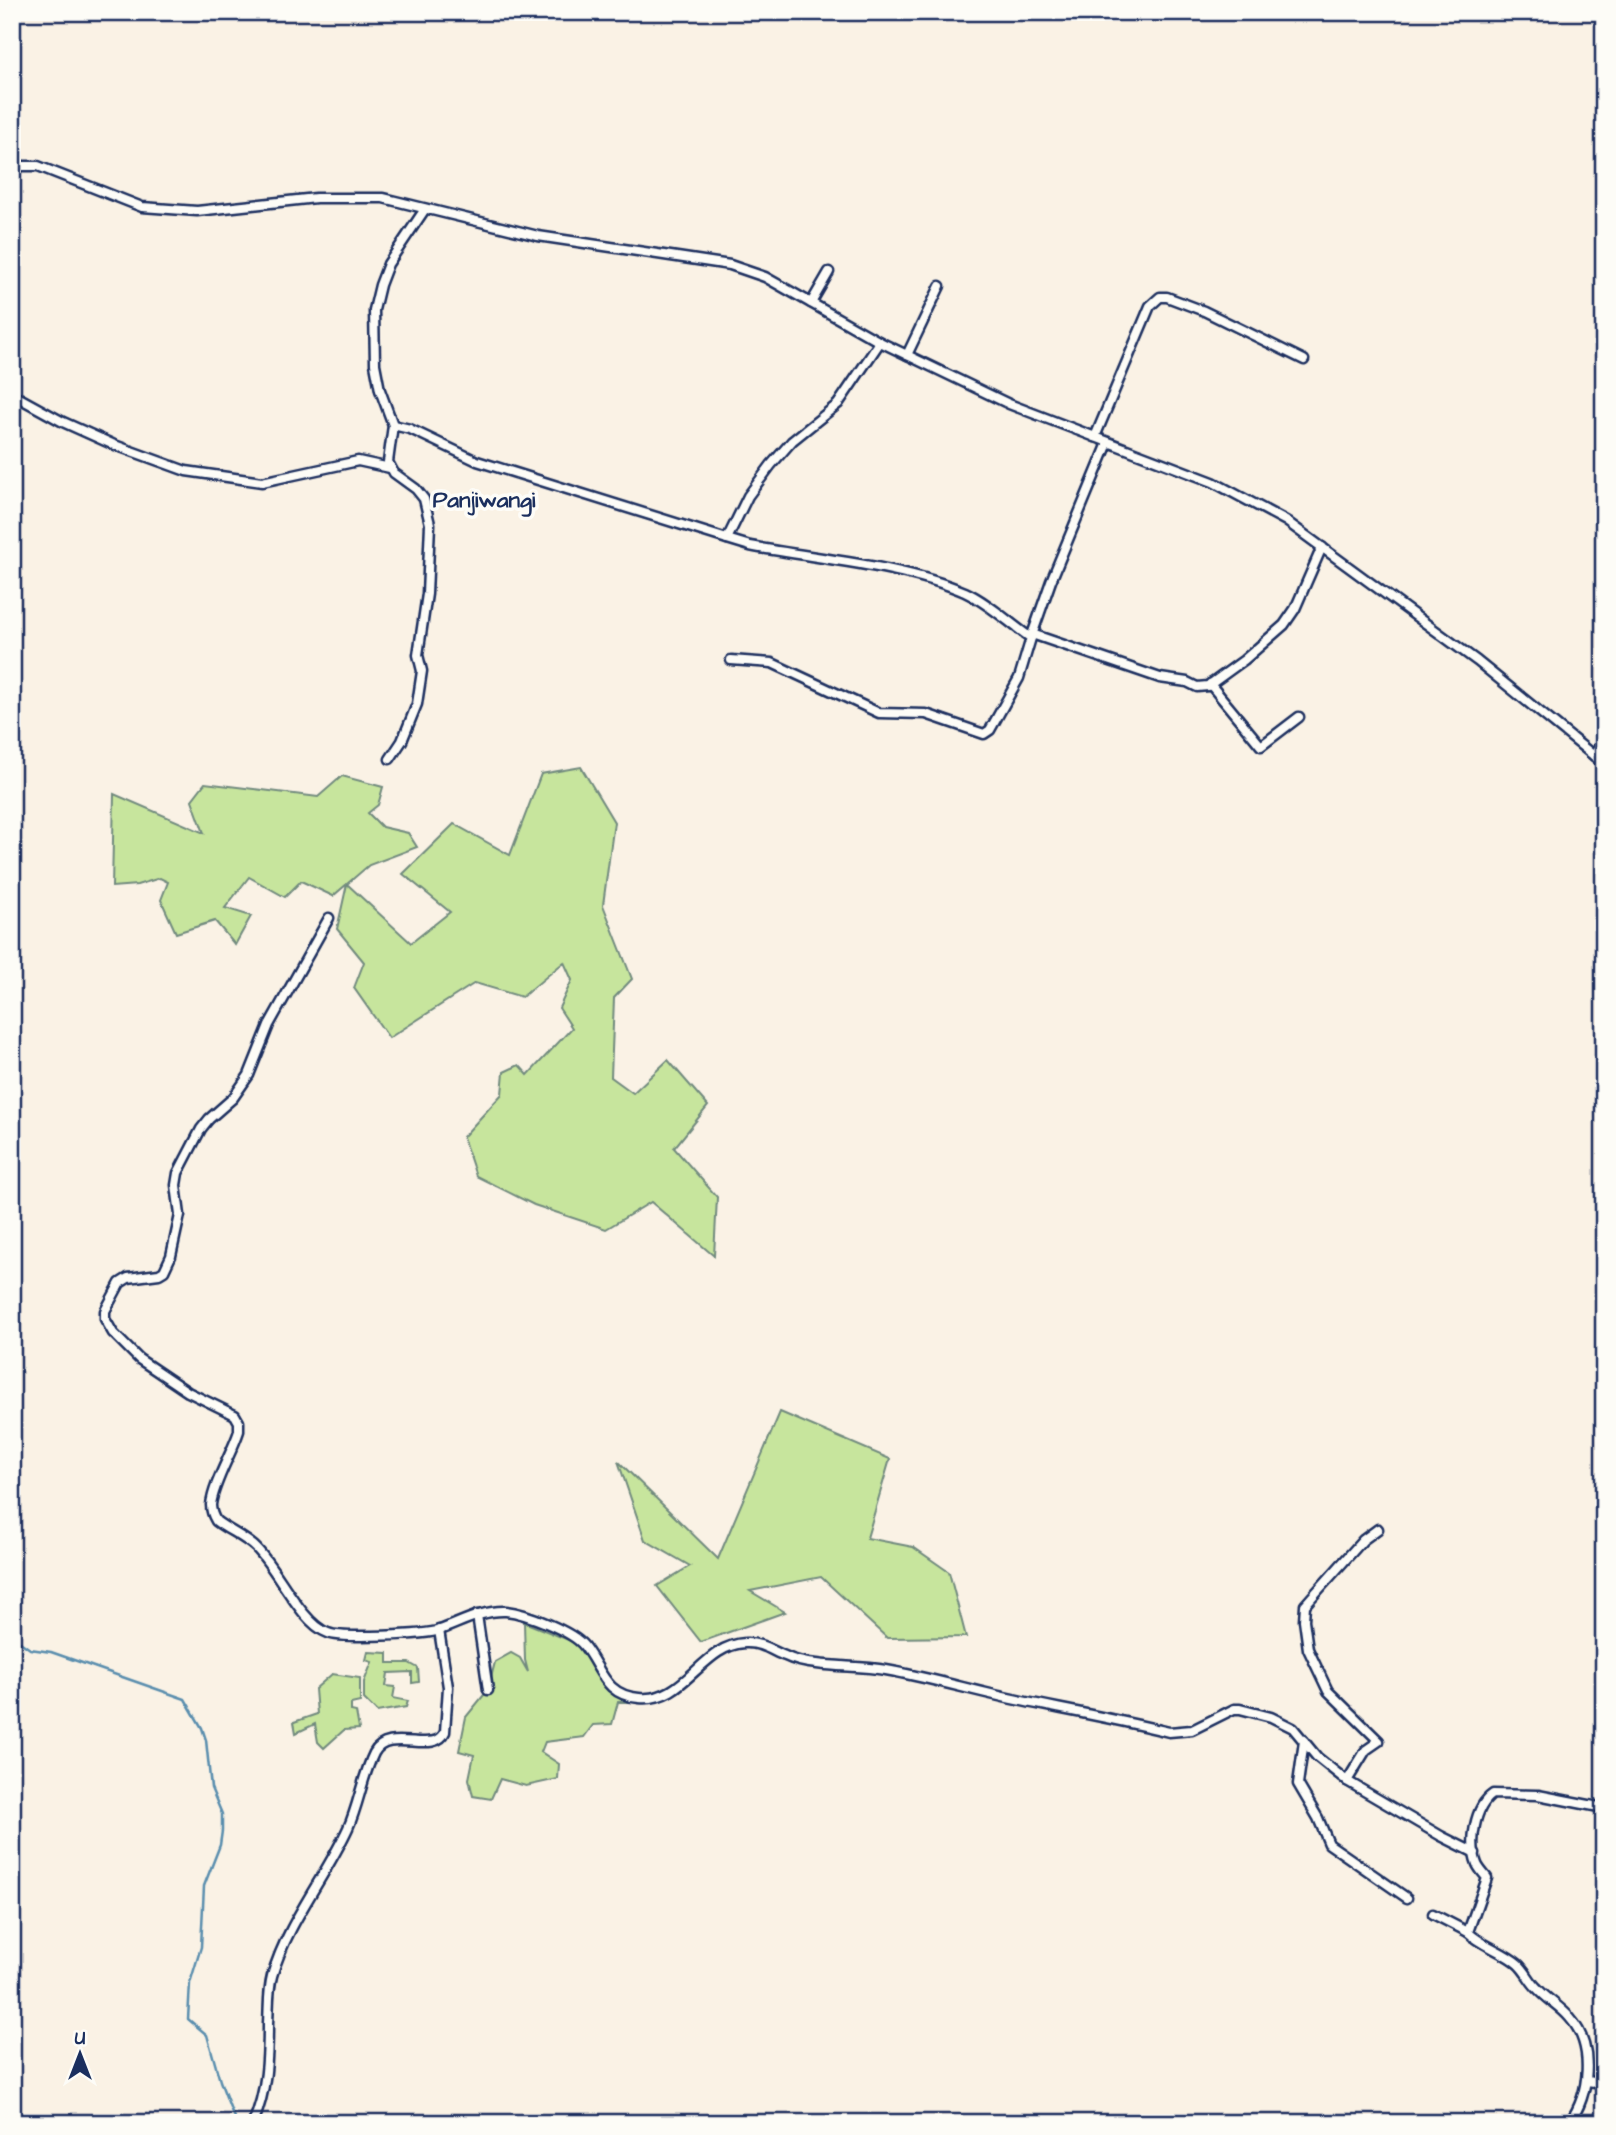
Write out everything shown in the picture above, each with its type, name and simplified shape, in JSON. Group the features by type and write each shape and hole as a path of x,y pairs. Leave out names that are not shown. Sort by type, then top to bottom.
{"street":[{"path":"12,170 23,166 38,166 142,207 197,211 316,198 380,198 537,236 734,266 765,277 880,342 1009,404 1213,482 1286,520 1481,663 1604,764"},
{"path":"390,468 388,454 393,425 380,390 375,365 374,310 388,264 425,209"},
{"path":"811,303 829,272"},
{"path":"907,355 940,286"},
{"path":"1095,438 1150,306 1160,297 1167,297 1203,311 1304,360"},
{"path":"727,540 748,496 771,466 792,441 838,404 880,342"},
{"path":"12,394 75,428 123,449 186,471 262,482 356,461 390,468 424,499 430,532 418,656 422,671 417,704 402,741 390,759"},
{"path":"393,425 410,429 477,461 727,540 897,573 954,589 985,604 1031,636 1160,678 1187,682 1197,687 1210,684 1244,660 1284,625 1295,609 1322,547"},
{"path":"731,660 772,663 879,713 926,715 984,734 990,730 1019,678 1051,581 1108,443"},
{"path":"1210,684 1261,746 1300,717"},
{"path":"1594,757 1604,738"},
{"path":"329,918 269,1025 249,1075 233,1098 208,1119 177,1173 180,1215 171,1256 164,1271 128,1278 120,1283 105,1311 105,1319 113,1333 139,1359 188,1392 235,1415 239,1430 214,1493 212,1514 216,1521 256,1548 314,1624 328,1633 345,1637 439,1630 477,1615 510,1612 561,1630 584,1646 608,1684 625,1695 637,1698 652,1699 671,1690 709,1658 732,1646 757,1643 801,1661 887,1670 1169,1732 1192,1730 1226,1712 1240,1709 1287,1724 1324,1763 1347,1781 1475,1853"},
{"path":"1347,1781 1366,1750 1380,1741 1328,1692 1308,1649 1305,1605 1363,1540 1378,1529"},
{"path":"477,1615 488,1689"},
{"path":"253,2123 262,2101 266,2076 269,1989 276,1961 347,1829 375,1750 388,1741 436,1741 443,1738 448,1687 439,1630"},
{"path":"1304,1741 1298,1784 1318,1818 1329,1844 1407,1898"},
{"path":"1468,1932 1487,1878 1478,1865 1475,1853 1475,1825 1482,1806 1493,1794 1538,1795 1604,1808"},
{"path":"1433,1914 1468,1932 1518,1964 1535,1987 1571,2019 1580,2033 1586,2052 1586,2081 1582,2102 1569,2123"},
{"path":"1586,2081 1604,2083"}],"green space":[{"path":"581,767 614,822 603,905 632,979 614,998 611,1077 633,1093 668,1060 708,1106 674,1148 717,1197 714,1256 651,1202 606,1229 534,1205 476,1176 463,1137 502,1094 504,1072 519,1065 528,1075 572,1028 559,1008 572,980 564,962 522,997 475,983 389,1038 354,988 364,962 337,929 347,884 411,943 450,912 403,874 454,824 510,855 541,774"},
{"path":"342,776 383,787 378,805 368,813 382,827 408,833 417,847 369,865 333,896 301,881 285,897 249,877 225,908 251,916 235,945 215,921 176,933 161,900 168,882 160,878 137,885 112,887 114,794 204,833 192,800 205,783 318,797"},
{"path":"780,1412 890,1459 867,1538 913,1547 949,1572 966,1637 887,1638 821,1577 750,1591 785,1612 701,1642 657,1586 690,1566 645,1540 618,1461 718,1559"},
{"path":"524,1622 576,1643 632,1702 618,1702 612,1724 593,1725 584,1737 545,1742 541,1752 559,1764 558,1779 526,1786 500,1779 491,1799 473,1796 469,1779 474,1755 459,1751 466,1717 488,1690 495,1662 511,1653 520,1658 528,1672"},
{"path":"368,1652 388,1653 388,1663 409,1663 418,1668 419,1682 412,1683 412,1672 388,1673 386,1686 395,1687 393,1698 408,1701 406,1707 377,1712 364,1699 364,1682 372,1662 366,1660"},
{"path":"332,1674 360,1678 360,1702 351,1704 351,1711 356,1712 359,1729 344,1730 324,1748 318,1742 315,1724 296,1733 294,1722 317,1714 315,1689"}],"waterway":[{"path":"12,1642 20,1642 30,1649 51,1652 185,1699 202,1728 206,1740 211,1788 222,1814 222,1831 220,1845 204,1886 201,1947 190,1983 188,2019 207,2035 236,2123"}],"district":[{"name":"Panjiwangi","path":"484,500"}]}
